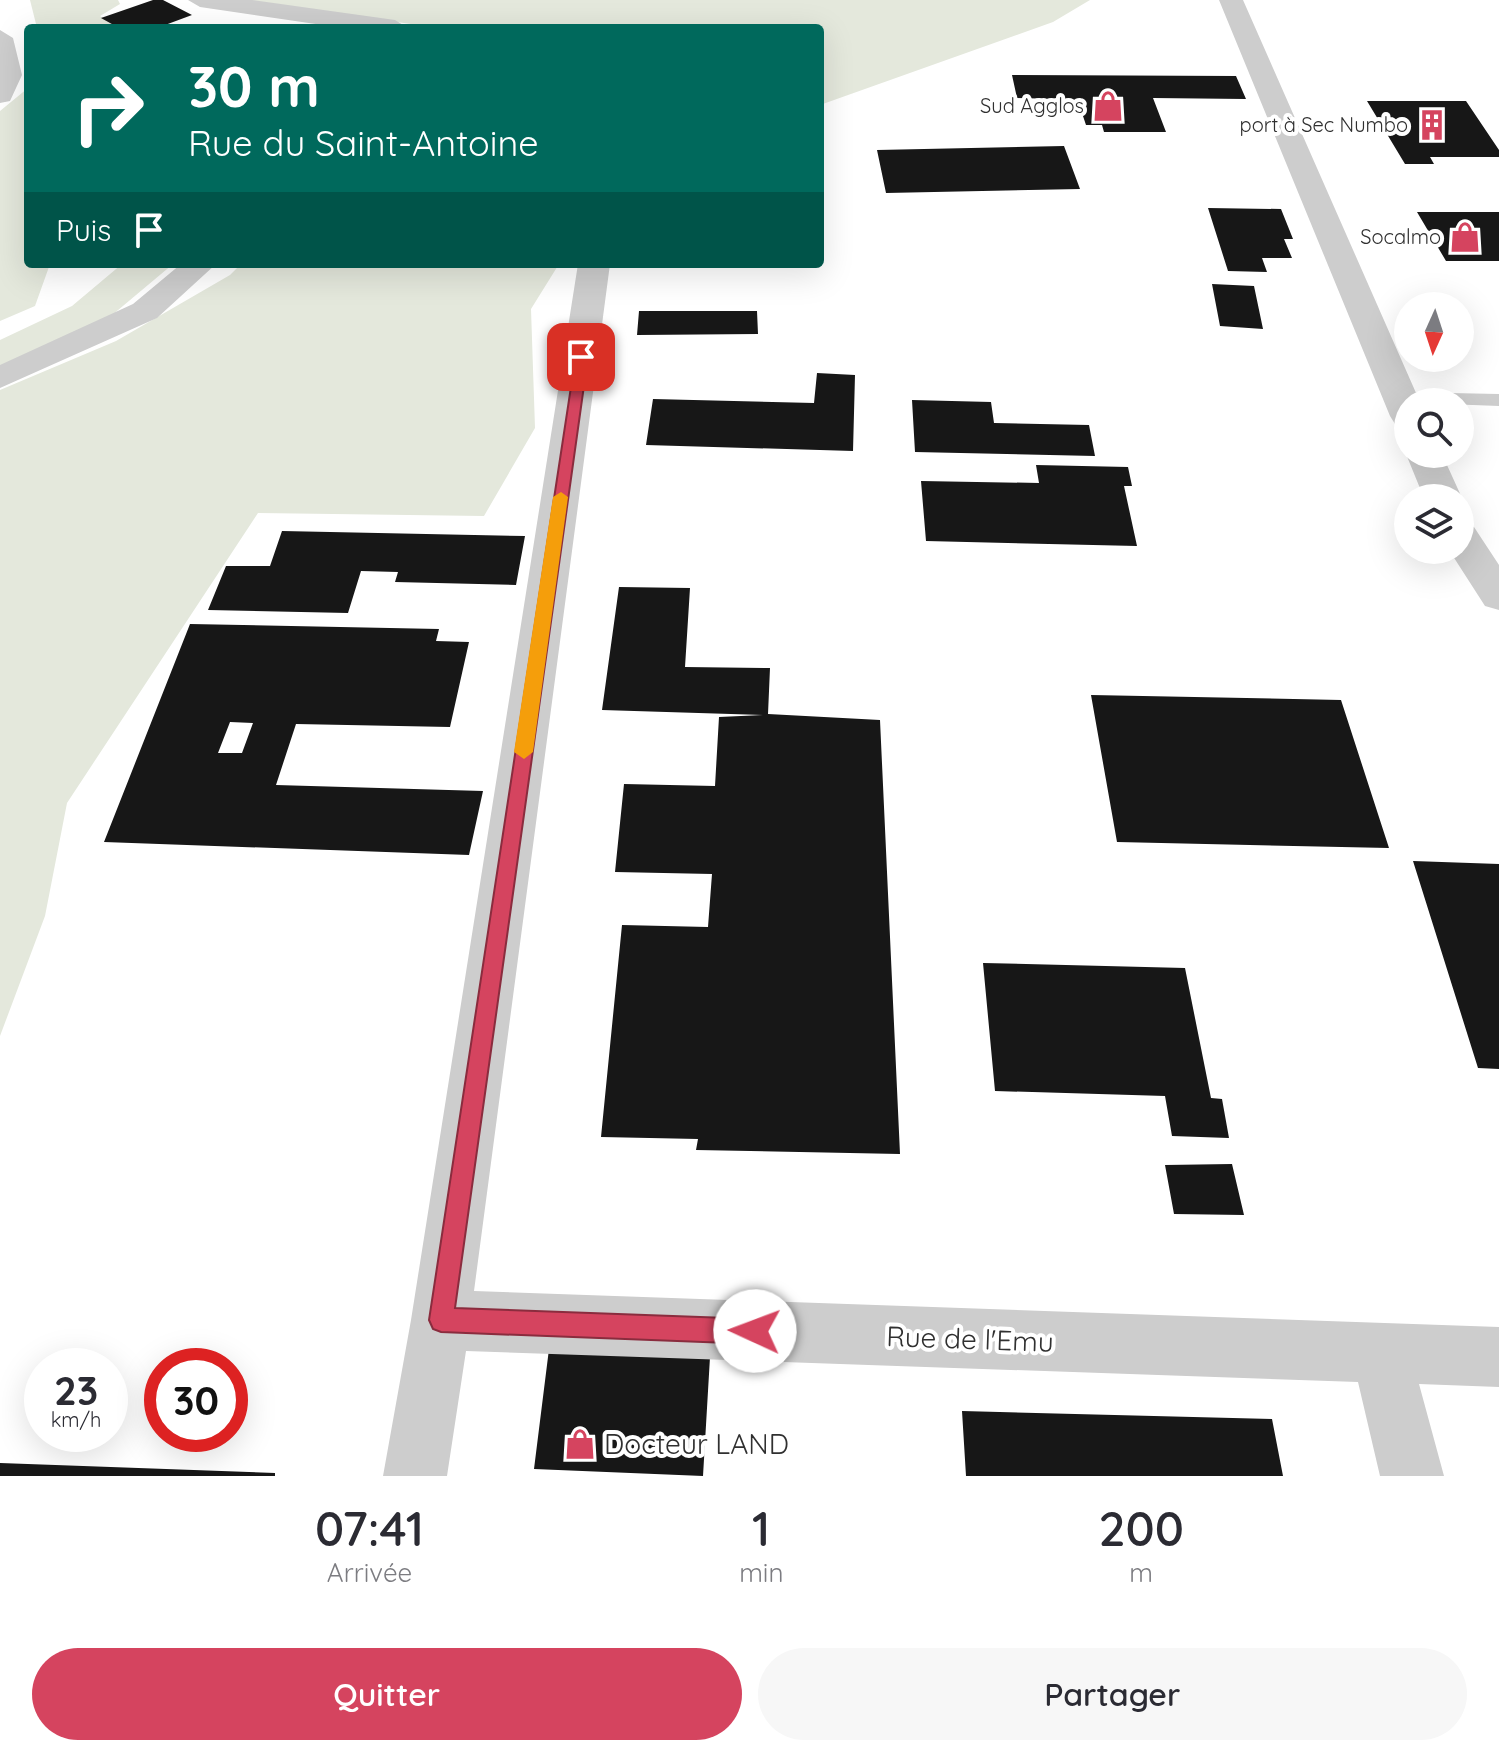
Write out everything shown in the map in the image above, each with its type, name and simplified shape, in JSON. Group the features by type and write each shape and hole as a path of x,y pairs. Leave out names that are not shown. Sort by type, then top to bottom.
{"street":[{"path":"200,0 367,24"},
{"path":"1231,0 1396,388"},
{"path":"0,38 9,75 0,95"},
{"path":"0,378 145,311 195,268"},
{"path":"415,1476 441,1320 593,268"},
{"path":"1474,558 1499,596"},
{"name":"Rue de l'Emu","path":"441,1320 1499,1357"},
{"path":"1381,1353 1412,1476"}],"lane":[{"path":"1474,402 1499,400"}],"shaded area":[{"path":"30,0 118,0 120,4 100,16 111,24 36,24"},
{"path":"242,0 1090,0 1053,22 824,104 824,24 411,24"},
{"path":"24,91 24,268 49,268 35,306 0,321 0,111"},
{"path":"117,268 168,268 111,316 0,366 0,340 72,306"},
{"path":"237,268 557,268 531,309 535,428 484,516 258,513 67,803 45,916 0,1036 0,390 116,341"}],"building":[{"path":"153,0 163,0 192,15 168,24 112,24 101,18"},
{"name":"Sud Agglos","path":"1012,75 1236,76 1246,99 1153,98 1166,132 1104,132 1102,125 1086,125 1082,113 1063,113 1059,99 1017,98"},
{"name":"port à Sec Numbo","path":"1367,101 1466,101 1499,150 1499,157 1430,157 1434,164 1405,164"},
{"path":"1064,146 1080,189 886,193 877,150"},
{"path":"1208,208 1281,209 1293,239 1284,239 1292,258 1262,258 1267,272 1228,271"},
{"name":"Socalmo","path":"1417,212 1499,212 1499,261 1446,261"},
{"path":"1212,284 1254,286 1263,329 1220,326"},
{"path":"639,311 757,311 758,334 637,335"},
{"path":"817,373 855,375 853,451 646,445 653,399 814,403"},
{"path":"912,400 991,402 994,423 1089,425 1095,456 915,452"},
{"path":"1036,465 1128,467 1132,486 1124,486 1137,546 926,541 921,481 1039,483"},
{"path":"282,531 525,536 516,585 395,582 398,572 361,571 348,613 208,610 226,566 270,566"},
{"path":"619,587 690,588 685,667 770,668 768,714 880,720 900,1154 696,1150 698,1139 601,1137 622,925 708,927 712,874 615,872 624,784 715,786 719,717 763,715 602,710"},
{"path":"190,624 439,629 436,641 469,642 450,727 296,724 276,785 483,791 469,855 104,842","holes":["230,722 253,723 242,753 218,753"]},
{"path":"1091,695 1341,700 1389,848 1117,842"},
{"path":"1413,861 1499,864 1499,1069 1478,1068"},
{"path":"983,963 1185,968 1211,1098 1222,1099 1229,1138 1172,1136 1165,1096 995,1091"},
{"path":"1232,1164 1244,1215 1174,1214 1165,1165"},
{"path":"549,1349 710,1357 703,1476 534,1469"},
{"path":"962,1411 1272,1419 1283,1476 966,1476"},
{"path":"0,1463 275,1473 275,1476 0,1476"}],"slow traffic":[{"path":"524,752 561,497"}],"place":[{"name":"Sud Agglos","path":"1108,106"},
{"name":"port à Sec Numbo","path":"1432,125"},
{"name":"Socalmo","path":"1465,237"},
{"name":"Docteur LAND","path":"580,1444"}],"route":[{"path":"581,357 441,1320 755,1331"}]}
